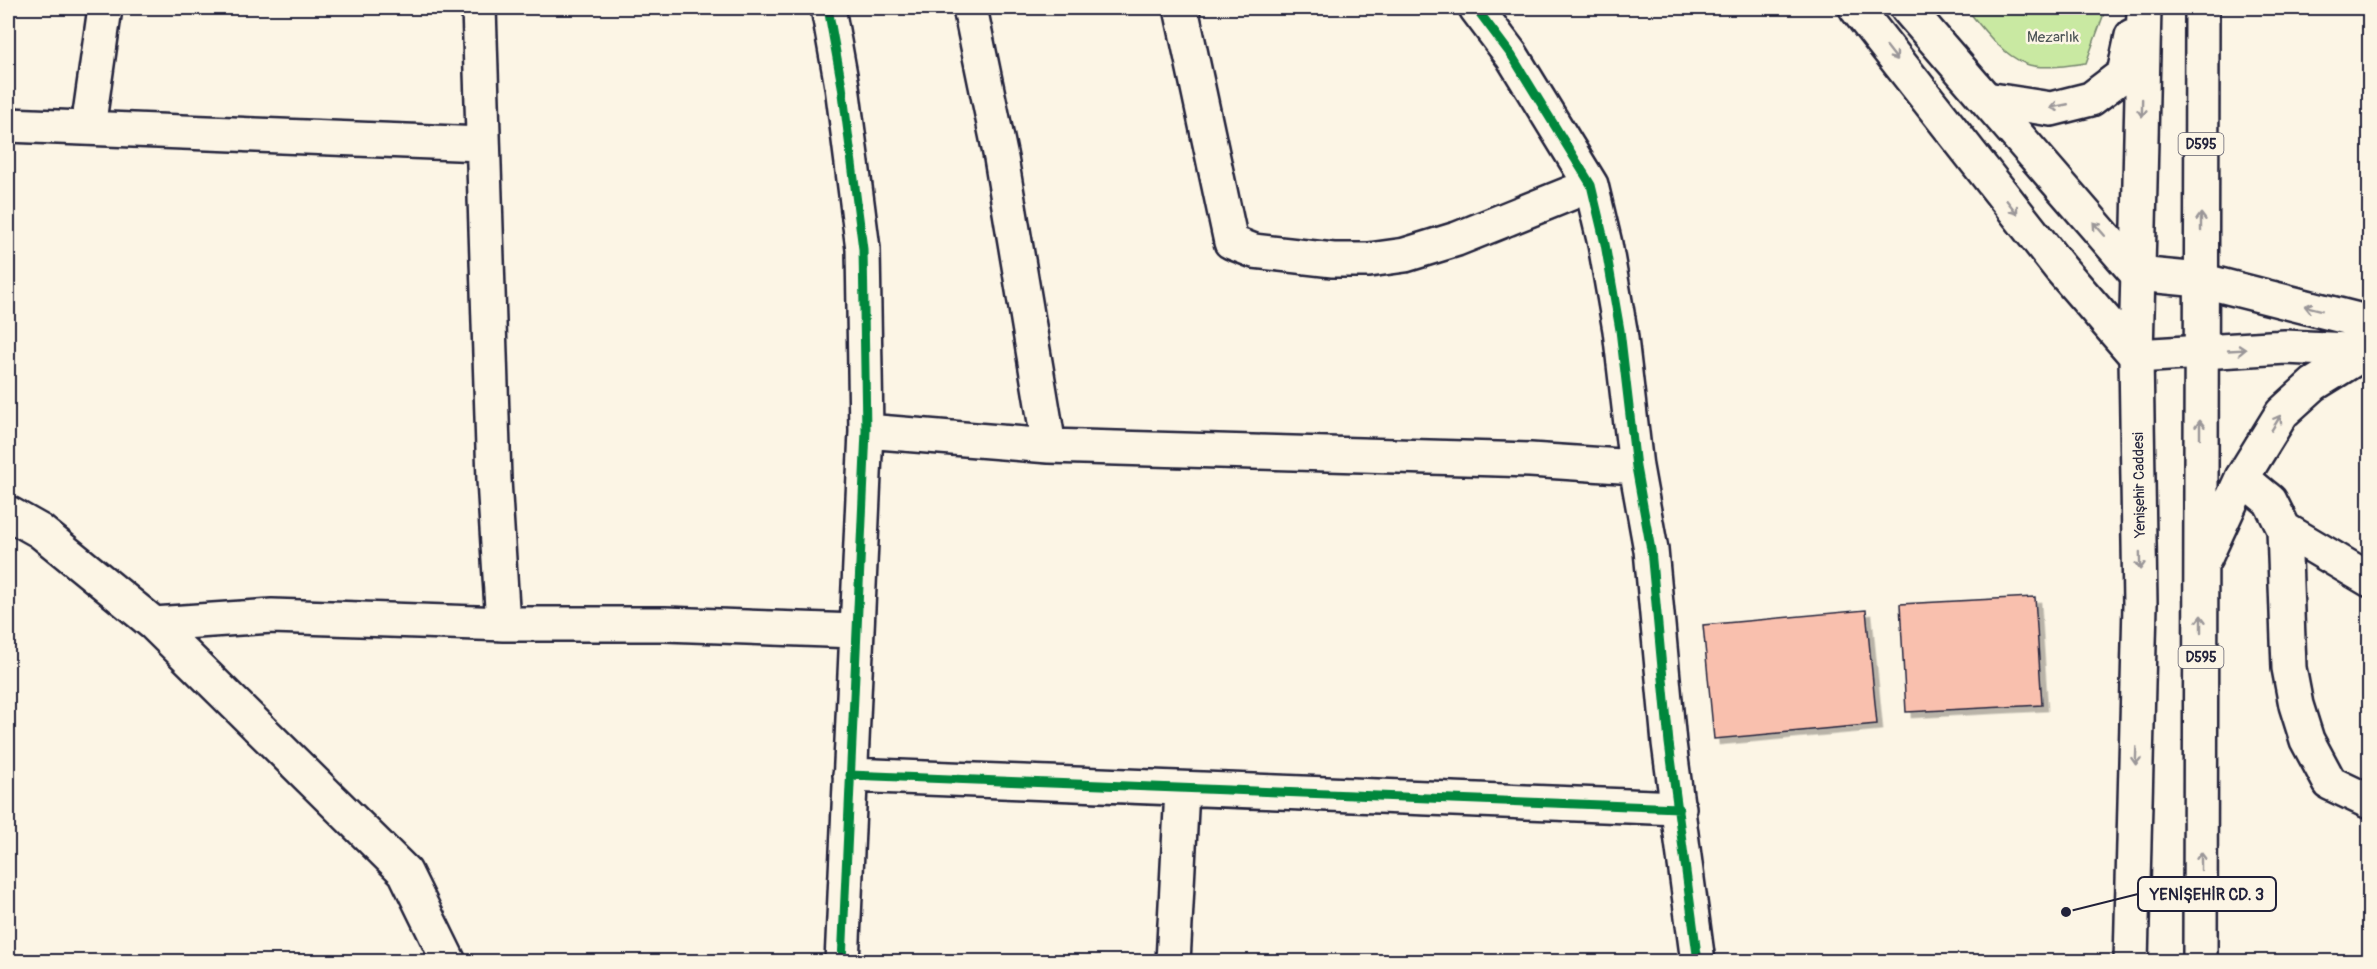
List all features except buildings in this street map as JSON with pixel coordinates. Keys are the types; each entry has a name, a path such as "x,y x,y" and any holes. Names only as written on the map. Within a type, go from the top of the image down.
{"main road":[{"path":"88,128 105,8"},
{"path":"479,8 494,480 503,624"},
{"path":"828,8 842,86 863,249 866,431 842,962"},
{"path":"970,8 1001,158 1049,446"},
{"path":"1181,8 1231,242 1254,251 1333,260 1369,260 1405,255 1457,239 1591,185"},
{"path":"1476,8 1512,56 1591,185 1605,244 1620,330 1636,467 1651,550 1669,743 1698,962"},
{"path":"1856,8 2060,268 2136,356 2369,341"},
{"path":"1907,8 2138,274 2200,280 2369,341"},
{"path":"1986,99 2051,109 2091,99 2124,74 2138,8"},
{"name":"Yenişehir Caddesi","path":"2130,962 2140,604 2136,356 2144,8"},
{"name":"D595","path":"2200,962 2202,8"},
{"path":"8,124 482,144"},
{"path":"2201,568 2242,478 2282,413 2314,384 2369,341"},
{"path":"866,431 1049,446 1530,460 1636,467"},
{"path":"2242,478 2270,501 2284,529 2289,668 2296,705 2307,740 2330,783 2370,802"},
{"path":"8,513 40,531 154,624 405,872 449,962"},
{"path":"2284,529 2370,580"},
{"path":"154,624 272,616 503,624 665,624 856,631"},
{"path":"850,775 1679,808"},
{"path":"1173,962 1182,790"}],"green space":[{"name":"Mezarlık","path":"1966,8 2106,8 2086,63 2048,67 2026,64 2008,54"}],"cycle path":[{"path":"828,8 842,86 863,249 866,431 842,962"},
{"path":"1476,8 1512,56 1591,185 1605,244 1620,330 1636,467 1651,550 1669,743 1698,962"},
{"path":"850,775 1679,808"}],"place":[{"name":"YENİŞEHİR CD. 3","path":"2066,912"}]}
